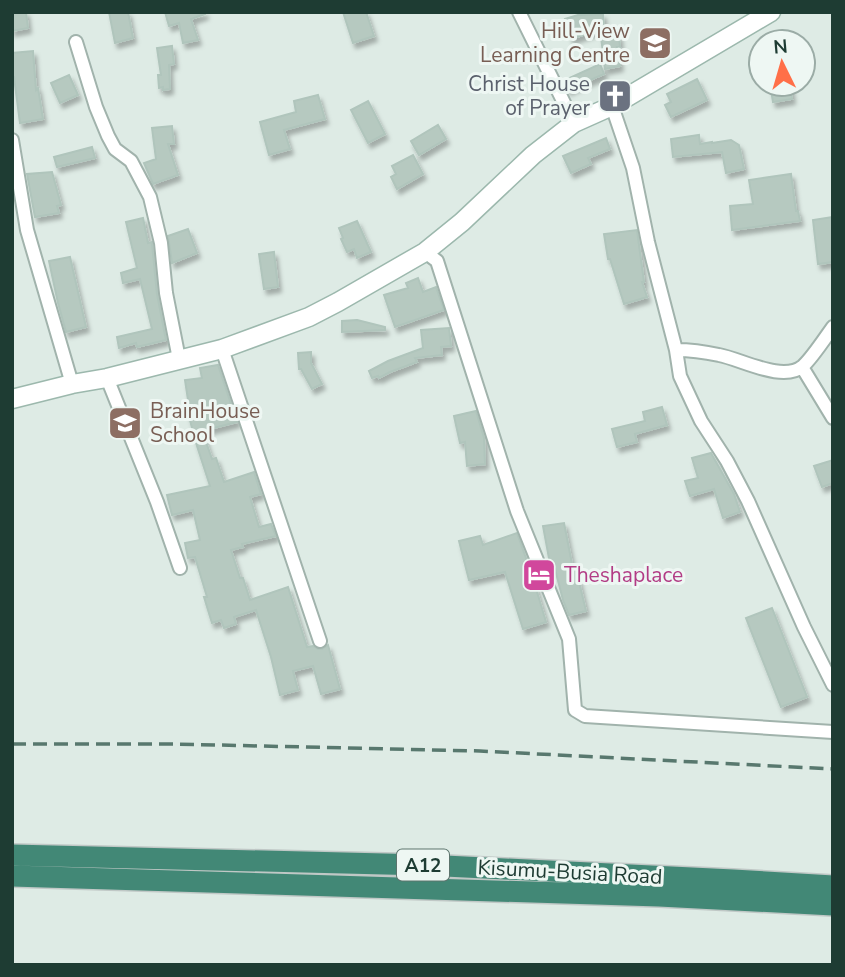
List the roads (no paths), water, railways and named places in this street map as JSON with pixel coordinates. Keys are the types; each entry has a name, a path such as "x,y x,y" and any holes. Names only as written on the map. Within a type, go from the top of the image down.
{"highway":[{"name":"Kisumu-Busia Road","path":"12,855 425,865 833,886"},
{"name":"Kisumu-Busia Road","path":"12,876 645,896 833,905"}],"main road":[{"path":"12,399 222,349 309,317 425,252 462,222 533,155 574,123 612,106 771,12"}],"street":[{"path":"519,12 574,123"},
{"path":"76,42 108,136 115,149 131,161 150,197 178,359"},
{"path":"612,106 632,168 680,376 701,421 727,461 748,501 804,627 831,676"},
{"path":"12,140 27,230 72,384"},
{"path":"425,252 437,261 516,511 569,639 575,710 585,716 833,732"},
{"path":"676,351 695,350 723,355 766,370 792,371 802,367 833,327"},
{"path":"222,349 320,641"},
{"path":"802,367 833,418"},
{"path":"107,378 157,502 180,568"}],"railway":[{"path":"12,744 173,744 480,751 833,769"}],"place":[{"name":"Hill-View Learning Centre","path":"655,43"},
{"name":"Christ House of Prayer","path":"615,96"},
{"name":"BrainHouse School","path":"125,423"},
{"name":"Theshaplace","path":"539,575"}]}
